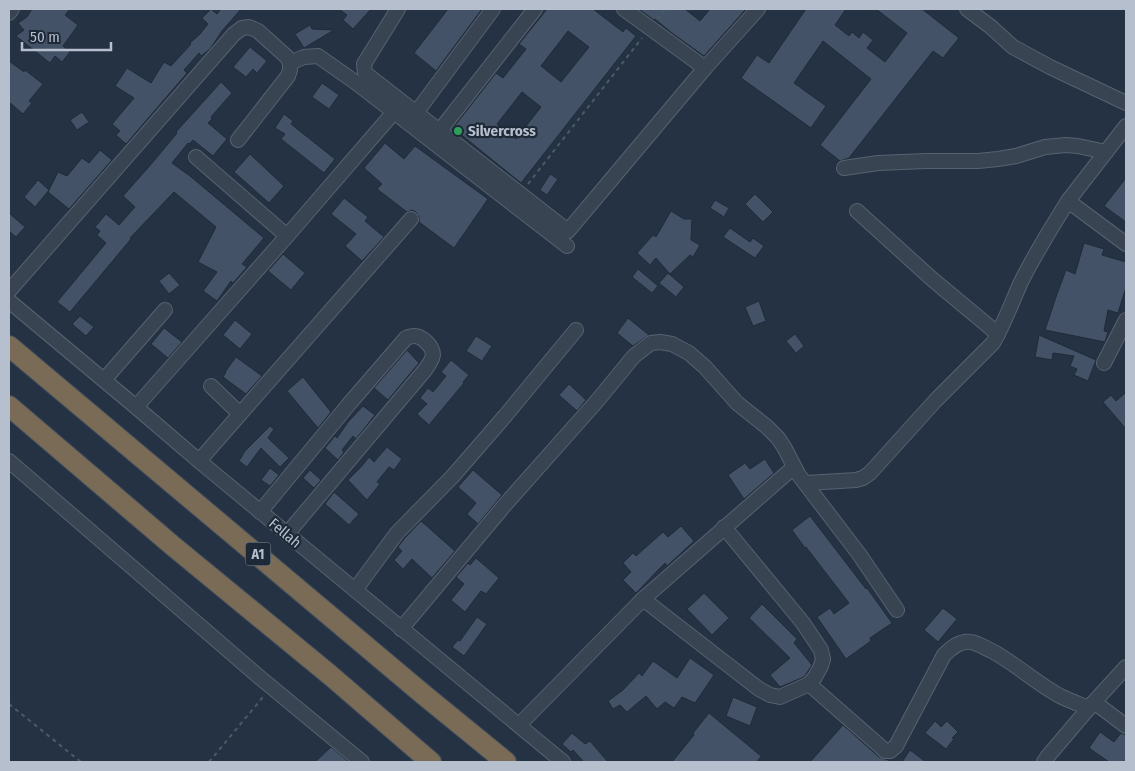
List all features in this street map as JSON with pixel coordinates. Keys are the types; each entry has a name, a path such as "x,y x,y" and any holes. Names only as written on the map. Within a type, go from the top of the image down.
{"highway":[{"name":"A1","path":"9,346 506,762"},
{"path":"9,406 173,546 432,762"}],"street":[{"path":"9,13 12,9"},
{"path":"398,9 364,64 365,72 412,118 520,194 568,231 704,68 758,9"},
{"path":"412,118 493,9"},
{"path":"436,136 535,9"},
{"path":"624,9 704,68"},
{"path":"968,9 1013,47 1126,103"},
{"path":"9,291 234,34 242,28 249,27 258,31 287,57 290,63 290,70 288,76 238,140"},
{"path":"290,63 304,57 318,56 394,112 412,118"},
{"path":"136,406 394,112"},
{"path":"806,483 863,478 870,473 936,400 988,349 998,334 1021,282 1041,244 1068,201 1126,126"},
{"path":"436,136 567,246"},
{"path":"844,168 878,163 998,159 1016,156 1045,147 1066,145 1106,152"},
{"path":"196,157 287,236"},
{"path":"1068,201 1126,244"},
{"path":"857,211 998,334"},
{"path":"199,461 411,220"},
{"name":"Fellah","path":"9,301 260,512 563,762"},
{"path":"104,380 165,310"},
{"path":"1104,363 1126,320"},
{"path":"355,590 397,533 453,476 576,330"},
{"path":"260,512 406,338 412,336 425,341 431,348 433,355 425,370 287,534"},
{"path":"401,629 503,507 597,401 634,356 651,343 660,342 672,344 689,353 737,403 778,438 794,467 859,554 897,610"},
{"path":"210,386 240,414"},
{"path":"9,461 271,687 362,762"},
{"path":"518,725 643,598 794,467"},
{"path":"643,598 759,689 770,695 780,697 809,684 822,666 821,650 803,623 724,527"},
{"path":"809,684 885,751 890,752 896,746 944,655 955,645 970,641 1008,660 1062,697 1075,703 1092,705 1126,726"},
{"path":"1044,762 1126,667"}],"path":[{"path":"520,194 650,28"},
{"path":"209,762 271,687"},
{"path":"9,704 80,762"}],"building":[{"path":"32,9 70,9 65,15 78,25 63,46 70,52 62,62 55,56 50,63 16,36 24,30 18,23 27,17"},
{"path":"211,9 217,14 221,9 241,9 222,31 210,49 201,56 199,53 184,70 187,73 126,144 116,135 120,131 112,124 134,98 115,86 127,68 151,83 164,62 171,66 200,34 208,24 202,18"},
{"path":"339,9 371,9 353,29 343,20 347,15"},
{"path":"448,9 482,9 436,71 414,53"},
{"path":"547,9 593,9 623,32 626,28 636,36 521,183 453,128 496,73 503,78 526,49 519,44","holes":["568,31 589,47 561,82 541,66","522,92 541,107 516,139 497,124"]},
{"path":"639,9 685,9 700,21 710,9 746,9 704,56"},
{"path":"806,9 846,9 835,25 849,36 852,32 859,38 863,32 873,40 867,48 885,62 907,33 876,9 922,9 959,38 943,58 933,51 849,158 840,161 820,145 871,79 823,41 794,83 826,106 811,128 741,78 757,55 769,63"},
{"path":"310,25 312,29 334,30 304,48 295,34"},
{"path":"250,47 267,61 257,73 253,69 246,77 233,67"},
{"path":"9,61 24,72 25,70 43,84 29,101 32,103 23,114 9,102"},
{"path":"221,82 232,93 208,123 227,139 213,156 193,140 188,143 172,163 264,238 242,264 247,267 233,283 231,281 217,301 203,291 217,272 198,262 216,227 174,192 130,238 70,312 57,302 106,243 97,235 100,231 95,227 106,214 119,225 135,207 123,196 176,132"},
{"path":"322,83 339,95 329,109 312,97"},
{"path":"82,112 89,122 77,130 70,120"},
{"path":"284,114 293,121 291,124 335,159 324,173 281,139 285,134 275,128"},
{"path":"385,143 404,159 415,146 488,199 454,248 419,222 416,212 412,210 407,212 377,189 382,184 364,168"},
{"path":"100,150 112,160 69,209 48,192 58,172 67,176 82,158 89,163"},
{"path":"250,154 284,186 269,203 234,172"},
{"path":"550,174 558,179 547,195 540,190"},
{"path":"1126,178 1126,222 1104,206"},
{"path":"38,180 49,190 35,207 24,197"},
{"path":"755,194 773,212 763,222 745,204"},
{"path":"344,198 368,217 365,221 384,237 362,261 345,246 356,234 331,214"},
{"path":"715,200 729,208 724,217 710,208"},
{"path":"671,211 684,219 692,219 691,240 700,245 693,257 690,255 670,274 656,258 650,265 637,253 653,235 656,237"},
{"path":"9,213 25,227 16,237 9,231"},
{"path":"730,228 750,242 753,238 764,246 755,258 723,237"},
{"path":"1084,243 1104,249 1102,255 1126,262 1126,287 1118,313 1108,310 1104,331 1108,332 1105,342 1045,330 1066,270 1075,274"},
{"path":"283,254 305,273 291,290 268,271"},
{"path":"638,269 658,286 652,293 632,277"},
{"path":"169,273 180,285 169,294 159,281"},
{"path":"668,273 684,287 676,297 659,283"},
{"path":"759,301 766,321 753,326 745,307"},
{"path":"80,316 94,327 86,336 72,324"},
{"path":"628,318 649,335 633,346 617,333"},
{"path":"235,320 252,334 240,349 223,335"},
{"path":"164,328 182,342 168,358 151,344"},
{"path":"795,334 804,346 796,353 786,341"},
{"path":"1039,335 1096,360 1088,381 1074,375 1077,369 1070,366 1074,356 1053,353 1052,360 1035,357"},
{"path":"476,336 492,346 482,361 466,351"},
{"path":"407,350 419,363 388,400 374,388"},
{"path":"236,357 262,376 246,394 223,377"},
{"path":"451,360 469,375 429,425 417,414 427,404 420,398 428,388 433,392 446,376 441,372"},
{"path":"303,377 331,412 318,428 287,391"},
{"path":"569,384 586,400 577,411 559,395"},
{"path":"1126,392 1126,429 1103,402 1111,395 1116,401"},
{"path":"363,406 375,415 356,439 353,436 342,450 344,452 338,460 325,448 335,436 337,438 348,422"},
{"path":"270,426 274,429 268,438 289,458 280,467 261,448 247,467 239,461 245,451"},
{"path":"387,447 402,459 394,470 389,467 377,482 380,484 367,500 348,480 369,457 374,462"},
{"path":"765,459 774,473 744,499 728,475 745,463 750,469"},
{"path":"270,468 279,475 270,486 261,480"},
{"path":"310,470 321,480 314,488 303,478"},
{"path":"473,470 502,495 478,524 467,514 476,503 458,487"},
{"path":"334,492 359,514 349,525 325,504"},
{"path":"810,516 892,623 870,638 871,641 846,659 817,617 830,608 834,614 849,603 792,530"},
{"path":"421,521 455,551 432,578 412,559 403,569 394,560 402,551 398,547"},
{"path":"681,526 694,541 667,566 665,563 636,593 623,580 631,572 623,563 633,553 636,556 663,532 668,537"},
{"path":"476,558 499,578 486,594 481,591 465,612 451,600 464,584 456,577 468,563 470,565"},
{"path":"704,593 729,618 712,635 687,609"},
{"path":"762,604 797,639 794,643 812,665 804,677 780,687 770,675 790,658 749,618"},
{"path":"943,608 957,619 938,642 924,630"},
{"path":"477,617 487,624 464,656 452,647 458,640 460,641"},
{"path":"690,658 714,675 695,703 682,697 674,708 665,702 657,709 646,696 627,712 620,705 613,709 608,701 623,690 639,673 642,676 653,661 677,678"},
{"path":"733,697 757,707 750,726 726,716"},
{"path":"709,713 761,756 757,762 672,762"},
{"path":"935,721 941,727 947,721 958,732 946,749 925,733"},
{"path":"843,725 879,757 891,762 810,762"},
{"path":"1100,732 1114,742 1121,733 1126,735 1126,762 1109,762 1089,748"},
{"path":"572,733 585,744 590,741 608,762 584,762 573,750 571,752 562,744"},
{"path":"331,747 349,762 315,762"},
{"path":"910,750 926,762 902,762"}],"place":[{"name":"Silvercross","path":"458,131"}]}
